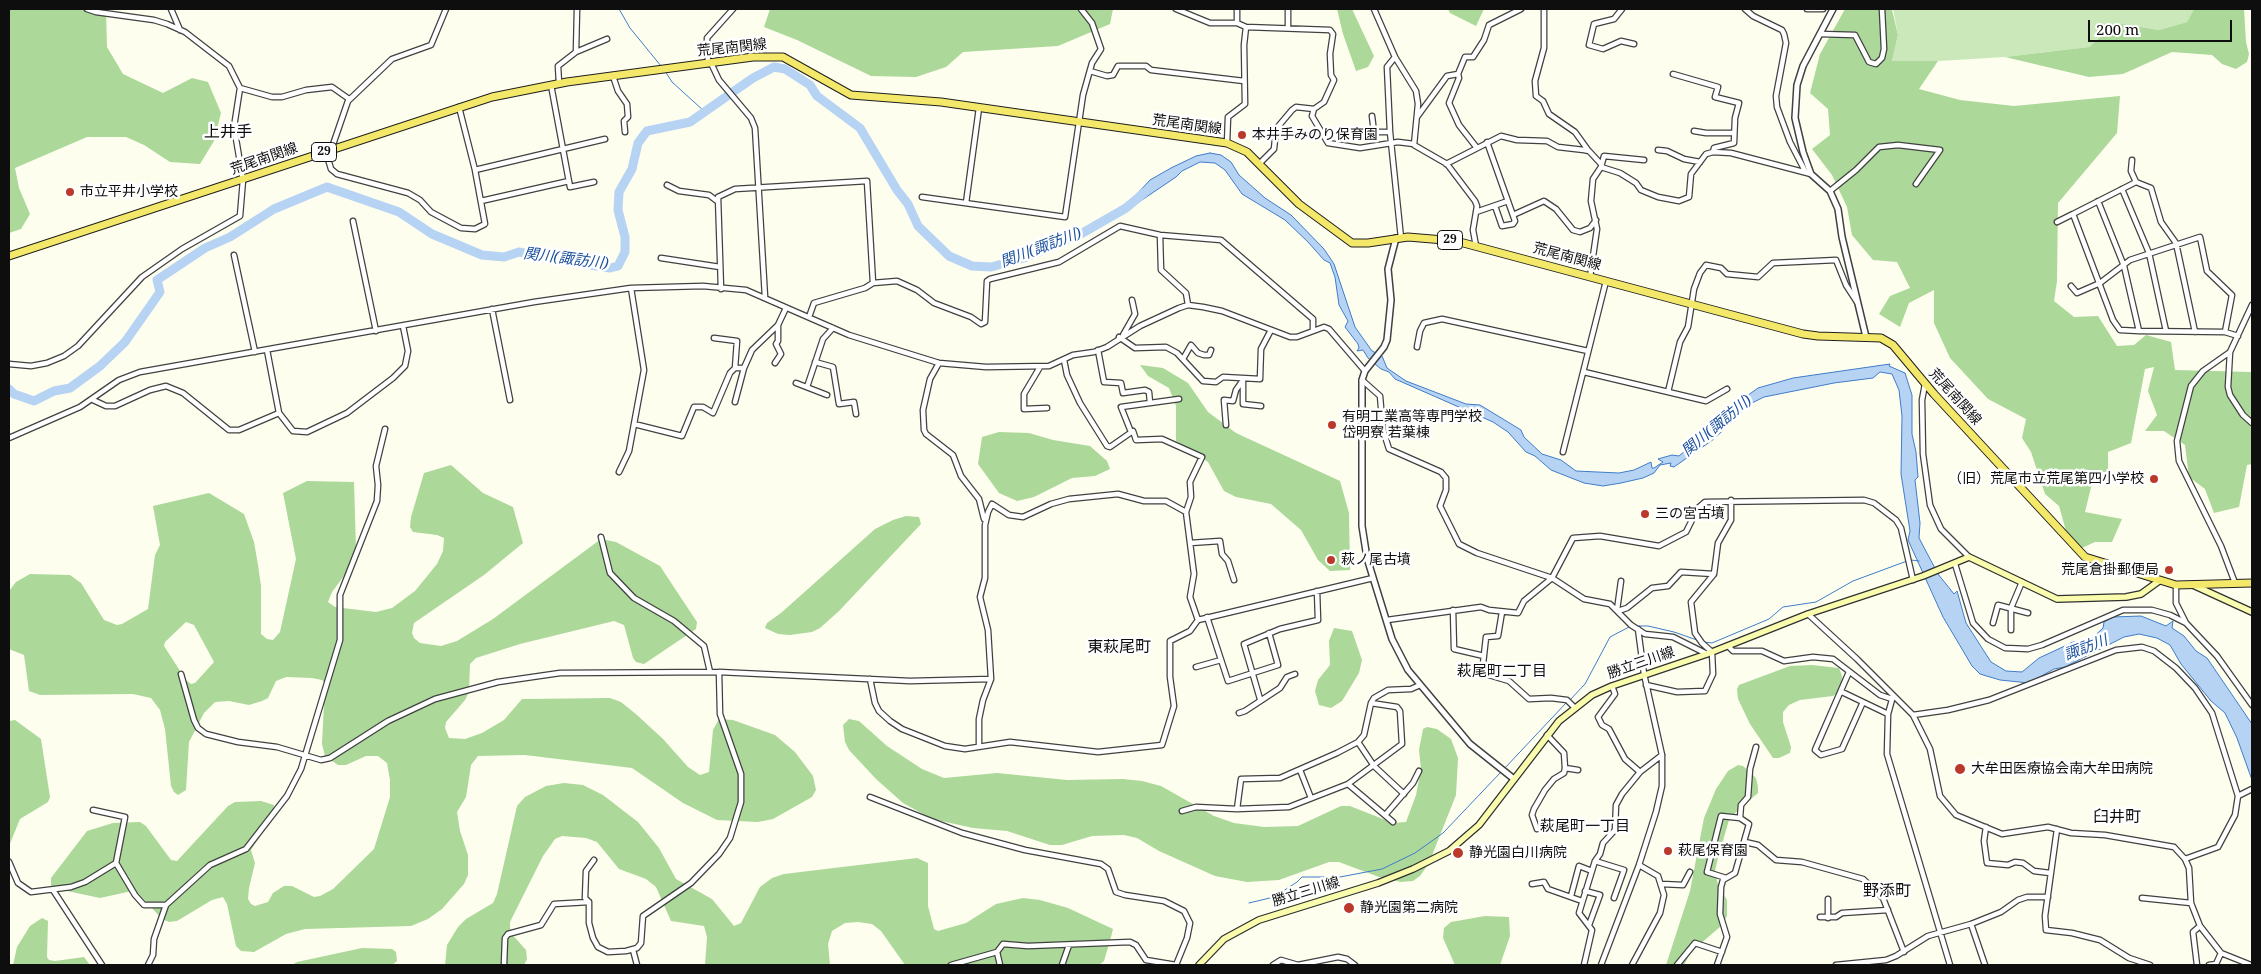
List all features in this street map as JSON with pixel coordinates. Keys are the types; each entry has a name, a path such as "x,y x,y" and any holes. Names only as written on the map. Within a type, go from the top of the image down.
{"main road":[{"name":"荒尾南関線","path":"9,256 492,97 560,83 680,66 770,56 784,57 851,94 979,108 1227,143 1247,152 1299,204 1352,243 1368,243 1398,238 1442,239 1476,246 1803,334 1882,338 1893,345 1925,384 2085,557 2176,585 2252,583"},
{"name":"勝立三川線","path":"1201,965 1224,939 1259,920 1378,883 1413,869 1449,851 1480,825 1547,735 1574,707 1592,695 1644,674 1728,646 1808,614 1913,580 1969,557"},
{"path":"1969,557 2057,599 2126,597 2141,594 2159,580"},
{"path":"2193,585 2252,612"}],"street":[{"path":"9,364 31,366 47,363 78,346 142,277 182,249 240,216 243,180 234,132 240,88 229,66 218,56 180,30 154,20 110,15 86,9"},
{"path":"171,9 180,30"},
{"path":"439,9 445,10 431,45 392,59 349,99 328,158 331,169 337,174 408,193 420,200 431,212 461,228 475,229 485,224 475,170 459,107"},
{"path":"576,52 577,9"},
{"path":"733,9 707,38 709,64 719,80 751,118 755,128 765,297"},
{"path":"922,197 1065,217 1083,95 1090,72 1101,49 1092,23 1081,9"},
{"path":"1176,9 1210,23 1237,23 1246,27 1330,30 1334,34 1330,54 1331,75 1334,80 1324,102 1314,109 1312,116 1324,140 1328,143 1360,148 1398,142 1414,144"},
{"path":"1237,9 1237,23"},
{"path":"1288,9 1288,28"},
{"path":"1374,9 1394,57 1416,91 1414,144 1418,149 1446,164 1475,201 1476,212 1473,230 1476,246"},
{"path":"1477,148 1460,124 1449,103 1459,78 1458,74 1465,58 1473,57 1480,47 1489,25 1521,9"},
{"path":"1544,9 1544,48 1535,80 1536,96 1543,101 1549,114 1575,132 1601,165 1620,173 1636,183 1640,190 1658,197 1679,201 1689,197 1692,174 1706,154 1730,152 1805,171 1830,191 1838,208 1857,302 1866,336"},
{"path":"1622,9 1614,19 1594,24 1589,45 1603,50 1621,41 1634,44"},
{"path":"1745,9 1753,16 1782,30 1786,38 1776,96 1777,106 1790,142 1805,171"},
{"path":"1807,9 1823,9"},
{"path":"1811,174 1798,137 1794,118 1796,85 1802,66 1833,9"},
{"path":"1820,34 1833,36 1855,35 1869,62 1876,64 1880,62 1884,50 1882,9"},
{"path":"1227,143 1228,117 1245,104 1246,27"},
{"path":"560,83 558,66 576,52 607,39"},
{"path":"1394,57 1387,67 1398,238 1388,269 1390,308 1384,347 1366,369 1362,380 1362,526 1367,558 1397,651 1420,686 1470,744 1514,779"},
{"path":"1090,72 1107,76 1113,75 1118,66 1146,66 1151,70 1244,81"},
{"path":"1416,118 1447,76 1458,74"},
{"path":"1673,74 1718,87 1715,97 1739,103 1735,118 1734,142 1714,148 1713,152"},
{"path":"612,76 618,91 627,104 628,117 624,121 625,132"},
{"path":"551,85 569,181 572,188 594,182"},
{"path":"240,88 272,97 282,97 306,90 332,87 349,99"},
{"path":"1259,164 1274,149 1276,129 1292,110 1296,107 1314,109"},
{"path":"966,203 979,108"},
{"path":"1372,116 1374,132 1390,132"},
{"path":"1694,131 1706,134 1734,133"},
{"path":"1446,164 1462,158 1487,142 1501,136 1517,140 1547,141 1558,147 1589,151"},
{"path":"475,170 605,139"},
{"path":"1487,142 1515,221 1513,224 1502,226 1495,206"},
{"path":"1830,191 1856,170 1879,147 1898,146 1940,150 1916,184"},
{"path":"1658,150 1667,151 1684,159 1700,162"},
{"path":"1590,277 1597,219 1591,201 1593,178 1604,156 1644,160"},
{"path":"2132,160 2131,171 2136,182 2151,188 2161,222 2176,243 2195,332"},
{"path":"481,201 569,181"},
{"path":"721,289 718,196 730,190 759,187 867,181 873,283"},
{"path":"2056,222 2136,182"},
{"path":"667,185 679,191 709,195 717,201"},
{"path":"2122,189 2149,253 2166,331"},
{"path":"1476,212 1508,201"},
{"path":"2098,201 2124,266 2139,331"},
{"path":"1513,215 1544,202 1556,209 1573,230 1580,232 1590,228 1597,219"},
{"path":"2073,214 2113,320 2120,330 2225,332 2238,336"},
{"path":"353,221 376,331"},
{"path":"809,318 814,303 865,288 873,283 897,281 906,284 934,303 971,317 982,324 986,322 987,281 1059,262 1120,226 1160,235 1221,240 1313,319 1313,330"},
{"path":"1160,235 1161,270 1186,293 1188,306"},
{"path":"2071,286 2077,293 2100,283 2130,260 2176,243 2200,237 2207,271 2232,295 2225,332"},
{"path":"234,255 255,352"},
{"path":"661,258 720,267"},
{"path":"1668,392 1680,342 1688,327 1691,303 1700,273 1706,266 1721,268 1726,274 1758,277 1773,263 1836,260 1846,285 1857,302"},
{"path":"1563,452 1606,281"},
{"path":"9,438 93,400 118,380 140,372 492,309 631,288 703,286 746,290 832,328 939,363 986,367 1049,366 1073,354 1107,347 1121,336 1140,326 1188,306 1222,311 1271,330 1296,337 1324,327 1329,329 1366,369"},
{"path":"619,472 629,451 644,370 631,288"},
{"path":"1121,336 1135,314 1132,300"},
{"path":"2252,306 2230,352 2228,387 2230,395 2239,410 2252,423"},
{"path":"734,402 744,368 752,350 778,325 786,308"},
{"path":"492,309 510,400"},
{"path":"1417,347 1420,331 1424,323 1442,319 1588,351"},
{"path":"775,363 781,354 776,344 778,341 778,325"},
{"path":"267,350 279,413 293,431 307,432 347,413 393,378 405,366 408,351 403,326"},
{"path":"807,387 823,339 832,328"},
{"path":"1121,336 1135,348 1145,346 1166,347 1183,359 1203,381 1216,382 1223,377 1243,380 1260,379 1261,349 1271,330"},
{"path":"634,424 682,436 694,407 703,407 713,413 730,373 735,368 736,341 714,338"},
{"path":"1183,359 1191,345 1198,353 1204,355 1209,355 1211,350"},
{"path":"1098,350 1104,382 1121,383 1122,393 1145,390 1149,392 1150,403"},
{"path":"2230,352 2203,371 2191,386 2178,432 2177,453 2221,546 2226,566 2235,583"},
{"path":"1064,360 1067,375 1071,379 1080,403 1107,446 1110,447 1131,432"},
{"path":"815,362 833,367 838,404 854,402 856,414"},
{"path":"939,363 930,379 923,410 924,430 926,434 953,455 962,476 980,499 985,525 985,578 980,597 988,630 991,679 983,700 979,719 979,746"},
{"path":"1040,367 1024,394 1024,409 1047,408"},
{"path":"735,368 744,368"},
{"path":"1584,372 1706,402 1727,389"},
{"path":"1243,380 1243,404 1261,406"},
{"path":"1226,425 1224,400 1233,401 1236,390 1243,380"},
{"path":"1362,380 1380,396 1383,430 1389,449 1441,472 1446,478 1446,490 1440,506 1459,544 1477,553 1552,578 1584,599 1610,604 1638,630 1645,634 1674,638 1709,653"},
{"path":"796,383 827,395"},
{"path":"1925,384 1922,400 1923,454 1930,505 1940,529 1969,557"},
{"path":"93,400 106,406 115,406 150,390 166,386 183,394 229,430 239,430 275,412 279,413"},
{"path":"1179,400 1121,407 1136,440 1162,439 1202,456 1190,482 1191,497 1186,512 1194,574 1190,597 1198,620"},
{"path":"148,965 153,955 154,938 166,905 210,865 246,849 287,796 306,754 340,640 340,595 377,501 376,466 385,429"},
{"path":"985,525 992,504 1009,515 1022,517 1052,504 1118,494 1144,501 1166,502 1186,512"},
{"path":"1646,685 1677,692 1702,692 1713,674 1709,653 1695,632 1691,602 1714,574 1718,543 1731,520 1731,500"},
{"path":"1387,620 1481,607 1502,612 1518,613 1524,601 1552,578 1573,538 1600,536 1659,546 1686,532 1702,504 1731,500 1864,500 1874,503 1896,520 1901,528 1913,580"},
{"path":"601,537 610,573 634,598 674,621 704,646 710,672"},
{"path":"1190,543 1220,541 1222,554 1228,561 1234,580"},
{"path":"1955,564 1973,624 1988,639 2005,648 2028,649 2123,610 2152,610 2170,615 2186,623"},
{"path":"1618,610 1627,608 1652,588 1668,586 1682,572 1714,574"},
{"path":"870,679 879,711 894,725 945,746 965,749 1010,742 1098,752 1162,745 1174,706 1170,677 1170,641 1190,631 1198,620 1207,617 1373,578"},
{"path":"1618,610 1621,581"},
{"path":"2011,630 2011,608 2022,582"},
{"path":"2176,585 2176,602 2186,623 2217,656 2252,705"},
{"path":"1260,700 1244,644 1269,634 1318,620 1317,591"},
{"path":"1993,623 1998,606 2028,613"},
{"path":"1453,610 1454,649 1484,656"},
{"path":"1502,612 1498,636 1486,637 1482,673 1509,681 1529,699 1551,698 1567,700 1574,707"},
{"path":"1808,614 1857,659 1893,698 1913,714 1930,749 1940,796 1956,815 2002,834 2048,826 2057,830 2165,844 2174,847 2186,859 2191,875 2190,903 2200,926 2221,953 2251,965"},
{"path":"1207,617 1228,681 1278,665 1269,634"},
{"path":"1601,965 1639,865 1660,799 1663,774 1662,755 1646,685 1638,630"},
{"path":"1728,646 1733,651 1762,650 1784,661 1814,657 1833,659 1880,695 1893,698"},
{"path":"1913,714 1948,710 1989,700 2116,650 2142,647 2168,661 2201,695 2219,729 2240,795 2235,815 2218,847 2186,859"},
{"path":"1196,667 1221,660"},
{"path":"181,674 194,720 198,728 206,734 306,754 321,760 330,758 388,721 435,699 498,682 560,673 719,672 870,679 991,679"},
{"path":"594,860 586,871 585,898 589,902 589,923 598,947 608,952 633,950 641,943 643,916 691,883 719,854 735,827 741,802 741,774 720,714 719,672"},
{"path":"1850,672 1815,750 1821,756 1842,749 1863,702"},
{"path":"1239,712 1245,711 1280,688 1287,677 1295,674"},
{"path":"1237,809 1241,779 1280,778 1358,742 1364,735 1371,703 1374,698 1388,690 1411,689 1420,686"},
{"path":"1612,686 1615,694 1598,717 1602,725 1609,729 1625,759 1640,772"},
{"path":"1842,692 1888,714"},
{"path":"1893,698 1888,714 1886,754 1950,965"},
{"path":"1182,811 1196,807 1237,809 1289,807 1348,784 1402,744 1400,711 1397,707 1371,703"},
{"path":"1537,829 1532,815 1534,809 1545,790 1554,779 1564,773 1566,768 1564,753 1547,735"},
{"path":"1358,742 1374,766 1404,794"},
{"path":"1740,818 1742,805 1748,796 1750,769 1756,747"},
{"path":"1584,965 1592,930 1579,913 1594,861 1600,854 1603,843 1615,830 1616,806 1619,799 1640,772 1662,755"},
{"path":"1566,768 1578,770"},
{"path":"1300,770 1311,798"},
{"path":"1386,814 1404,794 1419,772"},
{"path":"1348,784 1386,814 1392,822"},
{"path":"2240,795 2252,788"},
{"path":"870,797 962,833 1025,850 1101,864 1108,869 1116,892 1125,896 1164,901 1184,911 1190,923 1187,938 1176,965 1146,960 1136,946 1130,942 1069,945 1003,944 997,952 951,965"},
{"path":"93,810 125,817 116,863 135,896 144,905 166,905"},
{"path":"1717,965 1727,937 1720,914 1721,886 1726,878 1735,873 1749,824 1740,818 1722,816 1707,872 1726,878"},
{"path":"1986,827 1984,841 1987,863 2008,865 2015,862 2024,864 2034,871 2050,873"},
{"path":"2057,830 2044,925 2046,930 2072,933 2100,940 2129,958 2150,965"},
{"path":"1744,842 1758,845 1776,860 1802,862 1863,879 1883,898 1904,952"},
{"path":"1594,861 1624,870 1614,898"},
{"path":"9,862 18,883 28,892 54,890 84,882 116,863"},
{"path":"1632,965 1660,914 1664,895 1662,884 1653,871 1639,865"},
{"path":"1571,896 1578,866 1592,871"},
{"path":"1662,884 1683,885 1690,872"},
{"path":"1532,884 1544,882 1548,889 1582,901"},
{"path":"54,890 102,965"},
{"path":"1585,891 1600,895 1589,925"},
{"path":"1836,965 1886,960 1904,952 1928,936 1971,924 2001,912 2018,900 2027,897 2048,897"},
{"path":"2142,898 2190,903"},
{"path":"1828,899 1828,918"},
{"path":"504,965 505,938 508,934 541,926 554,904 589,902"},
{"path":"1820,917 1828,918 1836,917 1842,913 1888,910"},
{"path":"1971,924 1985,965"},
{"path":"2197,965 2193,932 2200,926"},
{"path":"1677,965 1696,944 1722,952"},
{"path":"1062,965 1069,945"},
{"path":"633,950 637,965"},
{"path":"997,952 1000,965"},
{"path":"2209,965 2216,964 2221,953"},
{"path":"1273,965 1281,960 1298,965 1338,957 1347,959 1355,965"}],"green space":[{"path":"9,9 106,9 107,47 123,74 163,93 192,78 208,82 221,113 214,141 200,164 170,162 144,145 126,137 87,137 15,168 19,188 30,214 21,229 9,233"},
{"path":"770,9 1113,9 1110,24 1058,46 963,52 946,67 916,77 871,76 797,40 764,27"},
{"path":"1337,9 1352,9 1374,56 1368,67 1356,71 1343,34"},
{"path":"1448,9 1484,9 1476,26 1450,13"},
{"path":"1845,9 1892,10 1898,35 1892,61 1938,61 1919,89 1960,100 2014,106 2120,96 2117,133 2058,203 2057,281 2054,301 2074,317 2098,316 2117,346 2134,345 2146,335 2171,342 2175,370 2252,372 2252,464 2247,465 2239,507 2214,513 2205,489 2189,477 2185,445 2164,431 2145,431 2157,415 2148,391 2154,367 2145,369 2131,443 2108,452 2108,479 2093,479 2085,512 2122,519 2112,542 2095,542 2082,548 2068,538 2059,506 2045,494 2031,452 2022,438 2026,419 1988,399 1950,358 1934,323 1934,290 1909,303 1900,327 1879,314 1890,296 1910,288 1897,262 1873,260 1852,235 1847,207 1832,175 1812,149 1830,135 1828,109 1810,93 1820,54"},
{"path":"1893,9 2194,9 2187,22 2159,30 2116,23 2089,47 2005,57 1938,61 1892,61 1898,35"},
{"path":"2194,9 2244,9 2246,42 2249,54 2247,62 2236,69 2222,64 2212,55 2172,52 2123,74 2089,77 2005,57 2089,47 2116,23 2159,30 2187,22"},
{"path":"1140,365 1163,368 1188,383 1208,412 1236,433 1340,481 1349,513 1350,570 1330,571 1318,560 1301,530 1271,504 1236,497 1224,491 1208,462 1176,441 1176,406 1169,388 1148,376"},
{"path":"999,432 1029,433 1053,440 1090,446 1107,461 1110,469 1095,476 1072,478 1034,497 1017,501 999,493 978,464 982,437"},
{"path":"451,465 483,493 513,507 523,543 484,575 414,623 412,633 414,638 420,643 441,646 457,641 493,619 601,539 616,542 660,566 697,622 696,629 644,664 636,662 633,658 624,625 614,621 520,644 476,658 470,664 469,692 465,700 446,722 445,728 449,738 465,739 482,733 504,720 522,699 610,698 621,702 637,715 663,739 688,767 700,775 709,772 713,730 719,719 733,720 775,735 795,752 813,776 816,790 812,797 773,819 758,822 717,820 683,803 632,768 525,755 478,756 471,765 466,797 457,812 460,831 468,855 468,875 464,884 442,909 428,919 411,926 305,929 286,934 254,952 241,951 236,946 227,904 223,897 212,900 177,921 169,922 162,919 138,893 132,891 100,898 53,888 51,878 87,831 113,823 140,822 146,826 171,860 177,861 228,806 235,802 261,801 274,805 271,820 251,850 255,863 249,888 248,899 251,904 255,906 268,902 273,893 284,886 292,886 314,897 320,896 333,889 374,849 390,797 390,780 387,763 378,756 366,756 346,765 338,765 325,756 322,744 325,683 322,680 312,678 286,677 276,681 268,698 262,701 249,705 229,701 215,702 204,713 189,742 186,790 178,795 171,786 165,729 160,710 151,698 133,694 40,695 29,691 24,655 9,649 9,591 16,582 30,574 70,575 81,583 104,620 117,625 122,624 148,609 155,555 160,545 153,506 209,493 244,514 254,542 261,586 261,634 267,639 273,640 280,632 296,559 283,493 307,481 354,482 356,549 347,572 332,592 328,602 335,607 376,612 392,608 415,591 437,564 443,551 444,538 437,535 413,532 410,527 411,517 424,473","holes":["186,622 194,625 214,662 195,683 191,684 186,680 164,646 165,642"]},
{"path":"906,516 919,517 921,524 839,611 820,628 812,632 790,635 778,634 765,628 767,623 781,613 875,529"},
{"path":"1334,628 1352,631 1362,660 1359,673 1342,701 1331,708 1319,705 1315,691 1318,680 1330,665 1329,641"},
{"path":"1812,665 1839,668 1842,676 1841,690 1833,696 1800,700 1789,705 1783,712 1783,722 1791,747 1790,753 1779,758 1773,758 1750,724 1738,699 1737,689 1739,685 1790,666"},
{"path":"849,719 859,721 887,746 922,769 944,778 997,773 1067,780 1123,779 1142,781 1161,786 1214,816 1234,823 1264,827 1298,826 1341,806 1350,806 1393,823 1406,822 1416,795 1421,769 1419,750 1423,729 1427,727 1437,729 1451,739 1458,758 1456,795 1429,863 1420,876 1413,881 1401,882 1379,877 1339,862 1329,862 1279,880 1247,882 1215,876 1159,851 1137,838 1124,835 1092,836 1062,845 1050,845 1007,831 973,828 932,819 903,803 876,779 849,750 845,742 843,725"},
{"path":"15,720 41,739 50,797 48,802 20,819 9,846 9,721"},
{"path":"1738,765 1743,766 1756,778 1758,793 1729,820 1718,858 1715,871 1718,885 1727,900 1727,916 1721,926 1691,952 1684,965 1666,965 1690,891 1704,818 1716,789 1728,771"},
{"path":"564,783 583,785 603,795 638,822 659,848 676,879 712,899 734,926 741,923 760,887 772,878 784,874 917,858 928,863 928,906 934,929 938,931 966,923 996,904 1023,898 1040,900 1068,908 1113,929 1104,961 1099,965 905,965 881,931 872,924 858,922 845,923 832,931 828,944 830,965 705,965 707,937 704,926 671,921 656,887 646,879 619,869 597,842 586,838 562,836 555,839 543,856 510,922 510,932 526,950 527,959 524,965 445,965 447,945 458,927 466,919 493,903 497,894 517,806 525,797 546,786"},
{"path":"1485,916 1509,917 1510,936 1500,965 1455,965 1443,938 1444,928 1451,922"},
{"path":"42,918 48,921 47,957 49,960 55,961 84,957 90,965 13,965 17,947 30,926"},
{"path":"362,948 392,949 396,952 397,961 392,965 292,965 297,962"}],"water":[{"name":"諏訪川","path":"1210,153 1221,155 1231,162 1239,175 1265,198 1291,215 1324,249 1334,264 1355,327 1372,351 1382,356 1387,368 1406,381 1466,404 1480,405 1521,430 1524,437 1542,454 1561,460 1576,471 1619,473 1634,470 1651,462 1652,468 1654,468 1663,462 1658,459 1672,455 1679,456 1717,424 1740,401 1758,388 1793,378 1890,364 1889,366 1905,373 1912,395 1912,434 1918,477 1915,480 1920,523 1919,538 1938,574 1954,594 1957,591 1966,623 1991,662 2006,671 2022,672 2039,658 2073,642 2088,642 2103,628 2104,622 2113,617 2141,616 2166,626 2173,621 2172,628 2184,636 2196,651 2207,658 2252,724 2252,780 2237,738 2225,713 2211,701 2181,664 2170,645 2157,638 2139,634 2124,637 2065,667 2054,669 2029,683 2000,680 1980,674 1972,666 1943,617 1908,540 1910,531 1901,474 1902,416 1899,390 1892,374 1880,372 1873,378 1834,383 1764,397 1750,404 1714,439 1674,467 1670,466 1671,463 1660,465 1654,473 1643,478 1621,483 1603,486 1584,483 1551,470 1535,456 1526,452 1508,432 1493,422 1395,379 1389,372 1381,369 1368,358 1363,350 1357,351 1359,348 1358,344 1345,327 1348,321 1339,305 1335,277 1330,263 1324,260 1285,220 1242,194 1225,170 1215,163 1200,162 1182,171 1139,202 1135,196 1150,180 1196,156"}],"waterway":[{"path":"619,9 630,28 661,66"},
{"name":"関川(諏訪川)","path":"9,389 14,394 34,401 54,391 70,388 100,366 125,342 160,292 157,280 205,248 230,237 274,209 327,187 399,212 432,234 482,255 504,257 519,252 610,268 618,266 625,252 625,237 618,210 619,192 632,169 638,143 647,131 690,122 753,78 774,67 785,69 810,85 817,96 860,128 897,190 908,204 918,226 949,256 972,266 991,267 1024,258 1079,235 1126,208 1145,192"},
{"path":"665,71 672,82 704,111"},
{"path":"1911,560 1919,561"},
{"path":"1704,642 1712,643 1769,619 1783,607 1816,602 1853,581 1907,561"},
{"path":"1636,626 1648,626 1697,640"},
{"path":"1569,701 1585,684 1610,637 1629,627"},
{"path":"1504,769 1566,703"},
{"path":"1249,903 1274,897 1302,877 1340,877 1382,869 1415,853 1443,833 1501,772"}],"place":[{"name":"本井手みのり保育園","path":"1242,135"},
{"name":"市立平井小学校","path":"70,192"},
{"name":"有明工業高等専門学校 岱明寮 若葉棟","path":"1332,425"},
{"name":"（旧）荒尾市立荒尾第四小学校","path":"2154,479"},
{"name":"三の宮古墳","path":"1645,514"},
{"name":"萩ノ尾古墳","path":"1331,560"},
{"name":"荒尾倉掛郵便局","path":"2169,570"},
{"name":"大牟田医療協会南大牟田病院","path":"1960,769"},
{"name":"萩尾保育園","path":"1668,851"},
{"name":"静光園白川病院","path":"1458,853"},
{"name":"静光園第二病院","path":"1349,908"}],"district":[{"name":"上井手","path":"228,132"},
{"name":"東萩尾町","path":"1119,647"},
{"name":"萩尾町二丁目","path":"1502,672"},
{"name":"臼井町","path":"2117,817"},
{"name":"萩尾町一丁目","path":"1585,827"},
{"name":"野添町","path":"1887,891"}]}
